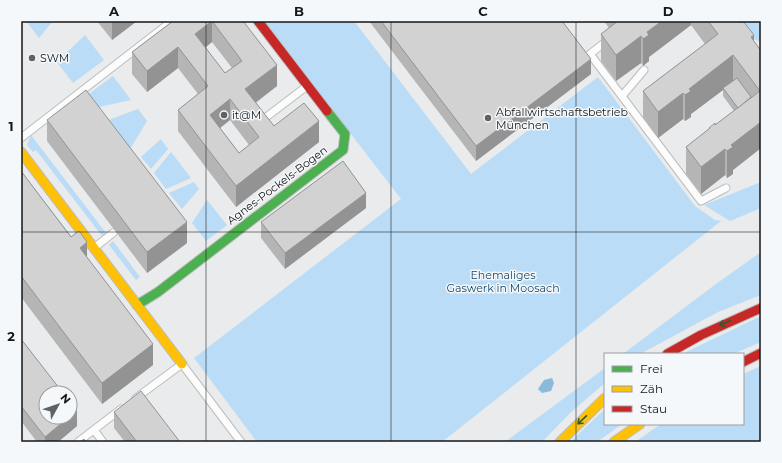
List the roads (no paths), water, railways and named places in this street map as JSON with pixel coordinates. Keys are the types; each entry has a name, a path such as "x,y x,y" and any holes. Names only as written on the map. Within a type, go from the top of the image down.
{"main road":[{"name":"Agnes-Pockels-Bogen","path":"137,305 158,292 343,150 345,134 258,21"},
{"path":"21,152 182,364"},
{"path":"669,353 684,343 761,308"},
{"path":"744,362 761,353"},
{"path":"560,442 604,399"},
{"path":"614,442 639,425"}],"lane":[{"path":"21,138 172,21"},
{"path":"615,35 590,54 701,200 726,188"},
{"path":"622,96 644,70"},
{"path":"265,118 307,86"},
{"path":"94,249 113,234"},
{"path":"78,442 144,397 182,364 241,442"},
{"path":"94,430 103,442"}],"place":[{"name":"SWM","path":"32,58"},
{"name":"it@M","path":"224,115"},
{"name":"Abfallwirtschaftsbetrieb München","path":"488,118"}],"park label":[{"name":"Ehemaliges Gaswerk in Moosach","path":"503,281"}]}
